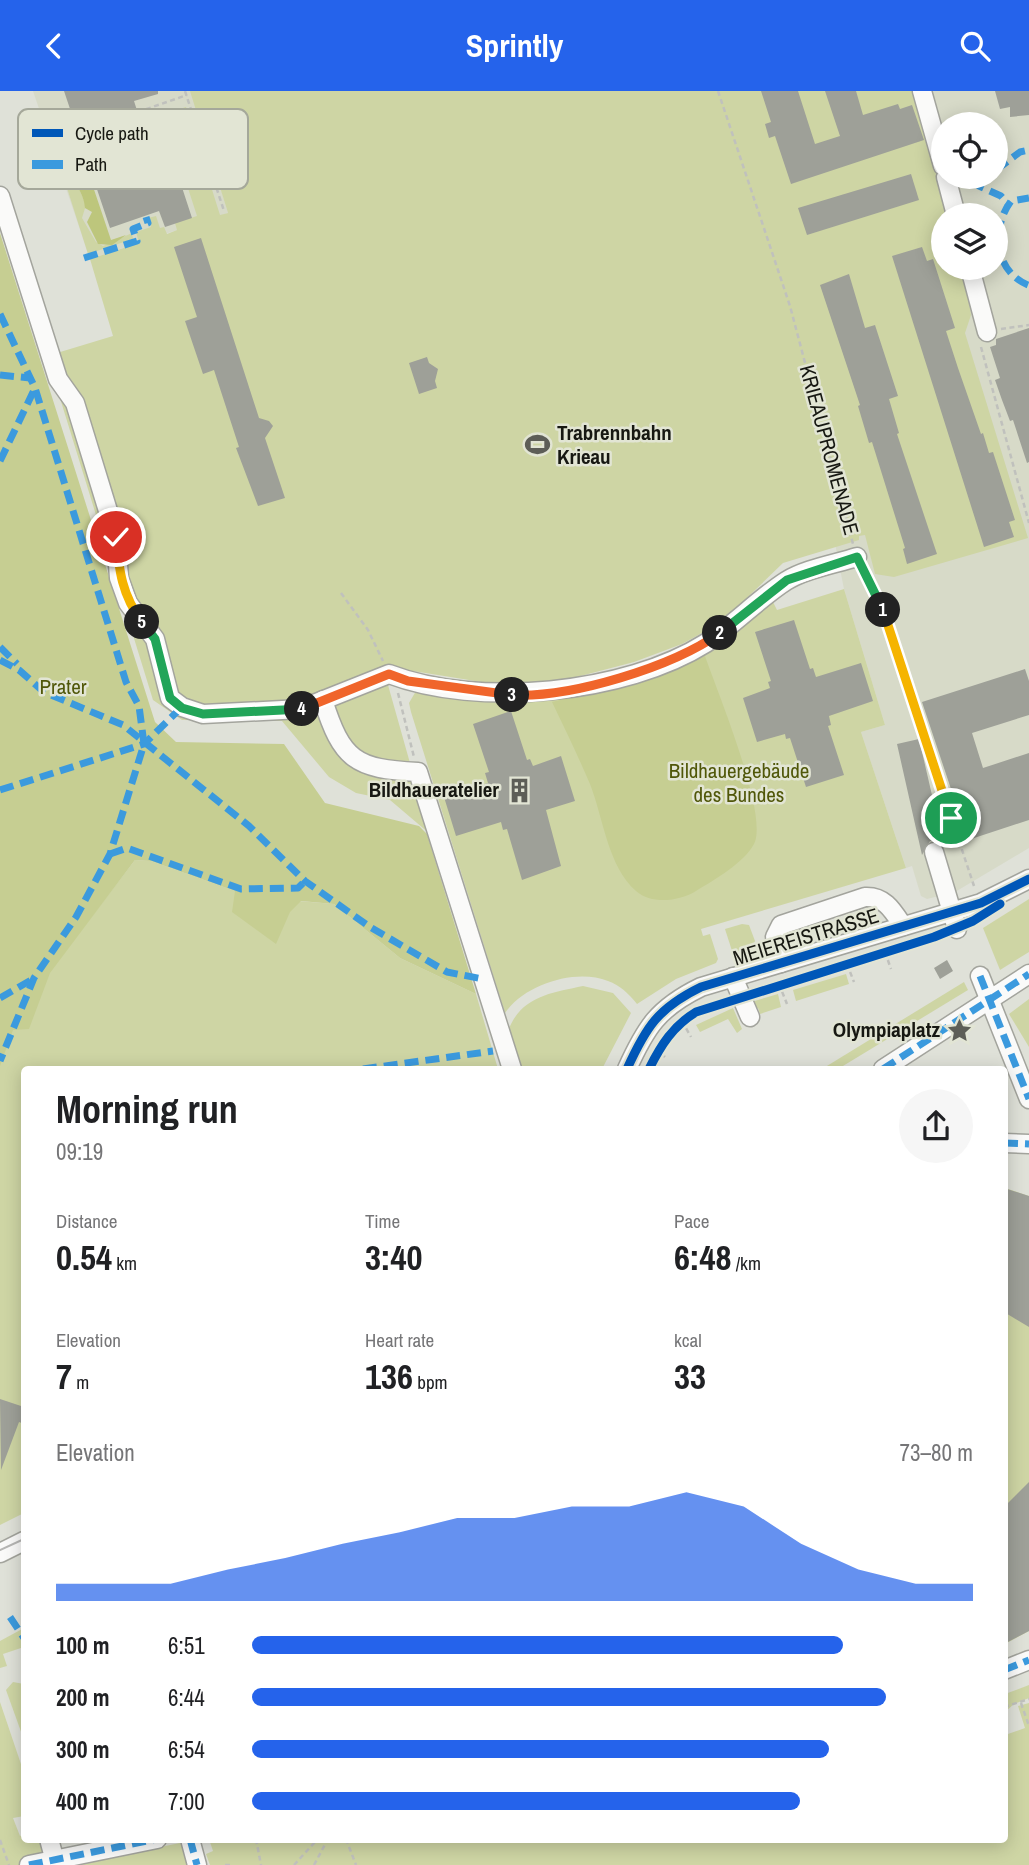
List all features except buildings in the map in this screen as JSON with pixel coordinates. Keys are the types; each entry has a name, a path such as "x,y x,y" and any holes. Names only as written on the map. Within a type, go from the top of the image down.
{"street":[{"path":"922,91 931,123"},
{"path":"0,196 58,379 75,403 116,537 119,578 128,603 155,639 170,698 182,708 203,714 300,709 389,674 408,681 495,694 517,695 573,689 661,664 704,645 787,580 857,557"},
{"path":"973,280 987,332"},
{"path":"323,700 339,746 363,764 386,771 418,772 499,1050 510,1066"},
{"path":"934,852 954,920"},
{"name":"MEIEREISTRASSE","path":"628,1066 640,1040 661,1011 701,987 903,926 954,920 1029,880"},
{"path":"781,963 775,937 781,925 865,897 880,899 892,908 903,926"},
{"path":"888,1066 1029,974"},
{"path":"980,976 1029,1099"},
{"path":"733,977 750,1017"},
{"path":"1008,1143 1029,1144"},
{"path":"0,1553 21,1542"},
{"path":"1008,1668 1029,1660"},
{"path":"51,1843 59,1863"},
{"path":"29,1865 59,1863 141,1843"},
{"path":"191,1843 197,1865"}],"path":[{"path":"146,109 186,93"},
{"path":"217,189 224,211"},
{"path":"1029,325 987,332 981,350 1029,523"},
{"path":"341,593 368,630 400,696 418,772"},
{"path":"872,956 897,949"},
{"path":"885,952 891,969"},
{"path":"836,967 860,960"},
{"path":"847,964 854,982"},
{"path":"767,989 791,981"},
{"path":"779,984 787,1005"},
{"path":"682,1022 691,1037"},
{"path":"654,1060 662,1050"},
{"path":"1008,1706 1029,1699"},
{"path":"1021,1702 1029,1726"},
{"path":"0,1840 9,1865"},
{"path":"257,1843 261,1865"},
{"path":"294,1865 314,1843"},
{"path":"314,1865 324,1843"},
{"path":"348,1843 356,1865"},
{"path":"225,1865 230,1865"}],"shaded area":[{"path":"33,91 192,91 197,109 39,109"},
{"path":"710,91 1029,91 1029,848 955,892 927,899 921,896 912,866 906,868 861,732 885,725 844,589 801,371"},
{"path":"66,189 221,189 228,213 90,259"},
{"path":"79,189 94,189 111,240 126,235 112,245 98,244 87,222 92,212 85,208"}],"green space":[{"name":"Trabrennbahn Krieau","path":"190,91 914,91 931,140 931,189 943,189 946,203 931,203 931,280 966,280 971,315 965,333 1028,538 894,577 875,574 865,535 859,536 859,540 783,563 722,622 682,644 634,662 569,679 494,684 413,671 388,685 430,834 390,800 356,793 329,777 282,721 182,720 153,700 47,356 113,336 90,259 139,243 136,232 151,227 148,218 156,216 160,228 164,227 167,234 177,230 175,223 197,216 188,189 212,189 220,215 228,213 221,189 248,189 248,109 196,109"},
{"path":"67,189 79,189 86,205 82,218 96,242 103,246 132,233 133,239 88,254"},
{"name":"Prater","path":"0,233 155,722 176,742 284,744 325,803 419,826 427,834 476,994 400,958 334,904 301,901 290,912 276,944 232,912 235,891 151,861 135,860 50,973 29,1029 13,1030 0,1066"},
{"path":"0,240 51,970 135,860 151,861 252,897 334,904 400,958 476,994 497,1066 21,1066 21,1514 0,1525"},
{"name":"Bildhauergebäude des Bundes","path":"844,589 885,725 861,732 906,868 701,929 703,936 710,934 718,959 716,963 676,979 637,1004 624,990 612,983 595,977 566,978 524,994 505,1013 411,712 409,703 416,691 630,679 773,602 777,610"},
{"path":"705,656 740,752 757,829 754,844 749,851 720,876 689,894 658,900 636,891 619,869 607,841 590,784 552,702 663,674"},
{"path":"1029,899 1029,952 1000,970 983,928"},
{"path":"742,924 749,925 755,941 751,950 738,957 733,954 725,929"},
{"path":"846,974 849,984 796,1001 793,990"},
{"path":"964,982 968,990 843,1066 827,1066"},
{"path":"583,986 613,993 631,1013 604,1066 520,1066 508,1031 514,1019 529,1003 560,991"},
{"path":"778,994 781,1007 760,1014 758,1008 753,1009 751,1002"},
{"path":"1029,999 1029,1047 1009,1014"},
{"path":"733,1008 742,1029 737,1033 728,1019 700,1032 696,1025"},
{"path":"1008,1189 1029,1196 1029,1631 1008,1642"},
{"path":"21,1630 21,1648 3,1654 7,1666 0,1668 0,1641"},
{"path":"13,1682 21,1683 21,1732 6,1690"},
{"path":"1029,1685 1029,1698 1008,1709 1008,1693"},
{"path":"0,1702 21,1764 21,1817 13,1818 21,1836 21,1843 46,1843 47,1852 30,1865 0,1865"},
{"path":"1029,1703 1029,1865 210,1865 206,1854 213,1851 210,1843 1008,1843 1008,1734 1025,1728 1018,1706"},
{"path":"180,1843 191,1865 81,1865 81,1863"}],"tram line":[{"path":"623,1066 641,1032 657,1012 691,988 975,901 1029,876"},
{"path":"0,1550 21,1540"}],"marked path":[{"path":"1008,161 1020,152 1029,150"},
{"path":"986,189 1001,196 1007,203"},
{"path":"1028,285 1008,270 999,248 999,236 1000,224 1011,201 1029,198"},
{"path":"84,258 137,241 133,229 148,223 146,217"},
{"path":"0,314 35,388 126,682 139,706 144,744 110,854 76,917 34,978 0,1061"},
{"path":"0,375 30,378"},
{"path":"0,461 35,388"},
{"path":"0,647 17,664"},
{"path":"0,660 19,670 44,692 123,725 249,826 305,881 370,927 447,972 483,979"},
{"path":"0,790 144,744 182,707"},
{"path":"110,854 127,848 241,889 298,888 305,881"},
{"path":"888,1066 1029,974"},
{"path":"980,976 1029,1099"},
{"path":"0,998 33,979"},
{"path":"385,1066 493,1051"},
{"path":"1008,1143 1029,1144"},
{"path":"10,1617 21,1634"},
{"path":"1008,1668 1029,1660"},
{"path":"29,1865 137,1843"},
{"path":"191,1843 197,1865"}],"cycle path":[{"path":"628,1066 655,1020 674,1003 701,987 981,903 1029,879"},
{"path":"651,1066 668,1037 696,1012 934,937 973,921 1000,904"}],"place":[{"name":"Trabrennbahn Krieau","path":"537,445"},
{"name":"Bildhaueratelier","path":"519,790"},
{"name":"Olympiaplatz","path":"960,1030"}],"route":[{"path":"116,537 119,578 128,603 155,639 164,684 170,698 182,708 203,714 300,709 389,674 408,681 495,694 517,695 573,689 661,664 704,645 737,622 787,580 857,557 879,600 951,818"}]}
